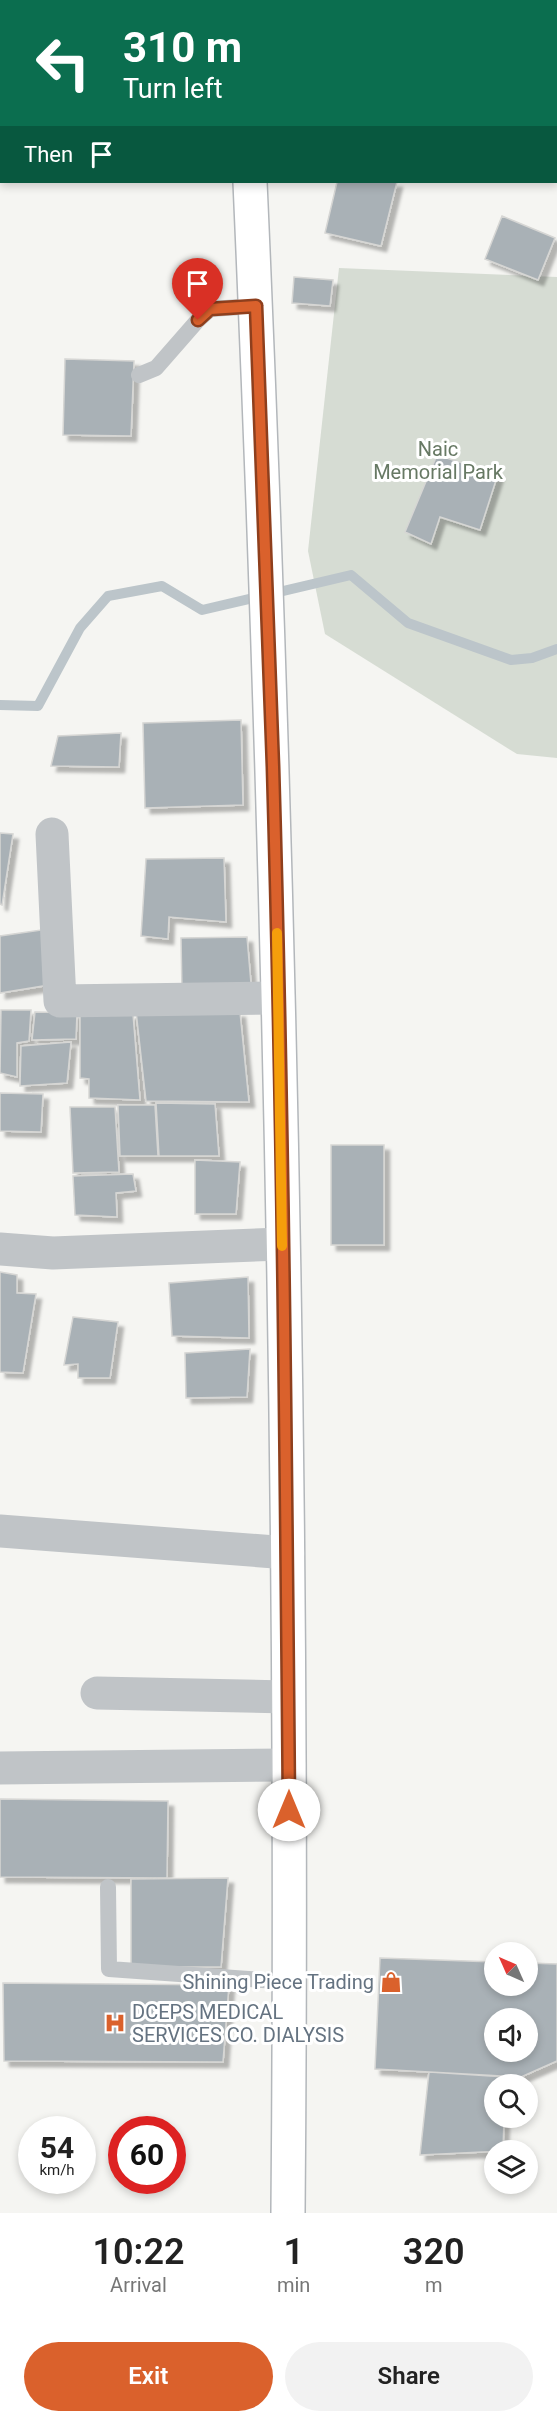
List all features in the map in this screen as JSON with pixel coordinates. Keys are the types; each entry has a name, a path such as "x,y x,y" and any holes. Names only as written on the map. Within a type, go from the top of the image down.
{"main road":[{"path":"250,183 267,574 278,998 288,1553 290,1982 288,2213"}],"street":[{"path":"52,834 60,1001 278,998"},
{"path":"0,1249 53,1253 282,1244"},
{"path":"0,1531 288,1553"},
{"path":"97,1693 288,1697"},
{"path":"0,1768 288,1765"}],"lane":[{"path":"139,375 156,368 210,309 256,306"},
{"path":"108,1887 109,1969 290,1982"}],"green space":[{"name":"Naic Memorial Park","path":"339,268 557,277 557,758 517,754 325,634 308,551"}],"building":[{"path":"337,183 397,183 381,246 325,233"},
{"path":"502,216 555,238 538,280 485,259"},
{"path":"294,277 333,280 330,306 292,303"},
{"path":"65,359 134,361 131,436 63,435"},
{"path":"437,455 498,474 480,530 440,517 431,544 405,532"},
{"path":"241,720 243,805 145,808 143,723"},
{"path":"121,733 119,767 51,766 58,736"},
{"path":"0,833 13,834 2,905 0,904"},
{"path":"224,858 226,922 169,917 168,939 141,936 146,859"},
{"path":"48,929 49,985 0,993 0,936"},
{"path":"247,937 252,995 182,994 181,938"},
{"path":"1,1010 31,1010 29,1041 17,1043 17,1077 0,1073"},
{"path":"136,1011 240,1012 249,1102 146,1101"},
{"path":"35,1012 77,1013 76,1039 32,1040"},
{"path":"133,1014 140,1100 89,1098 89,1079 80,1078 80,1015"},
{"path":"71,1042 67,1083 20,1086 21,1046"},
{"path":"0,1093 43,1094 41,1132 0,1131"},
{"path":"156,1103 215,1104 219,1156 159,1156"},
{"path":"118,1105 155,1105 158,1156 120,1156"},
{"path":"70,1107 115,1107 119,1172 73,1173"},
{"path":"331,1145 384,1145 384,1245 331,1245"},
{"path":"195,1160 240,1162 236,1214 195,1214"},
{"path":"133,1174 136,1191 116,1193 117,1217 75,1215 73,1176"},
{"path":"0,1272 17,1275 17,1293 36,1294 23,1373 0,1372"},
{"path":"248,1277 249,1338 172,1336 169,1283"},
{"path":"73,1317 118,1322 110,1378 78,1378 78,1364 64,1365"},
{"path":"250,1349 247,1397 186,1398 185,1353"},
{"path":"0,1799 168,1801 167,1878 0,1877"},
{"path":"228,1878 221,1967 131,1967 131,1879"},
{"path":"380,1958 484,1962 484,1996 538,1996 538,1963 557,1964 557,2061 528,2074 484,2075 375,2069"},
{"name":"DCEPS MEDICAL SERVICES CO. DIALYSIS","path":"3,1983 229,1985 223,2062 4,2061"},
{"path":"429,2072 484,2076 484,2128 504,2128 503,2140 484,2140 484,2152 420,2155"}],"waterway":[{"path":"0,705 38,706 80,628 108,596 162,586 202,610 351,575 408,623 511,660 532,658 557,649"}],"slow traffic":[{"path":"277,933 282,1246"}],"place":[{"name":"Shining Piece Trading","path":"391,1982"},
{"name":"DCEPS MEDICAL SERVICES CO. DIALYSIS","path":"115,2023"}],"route":[{"path":"198,320 210,309 256,306 267,574 278,975 288,1553 289,1810"}]}
